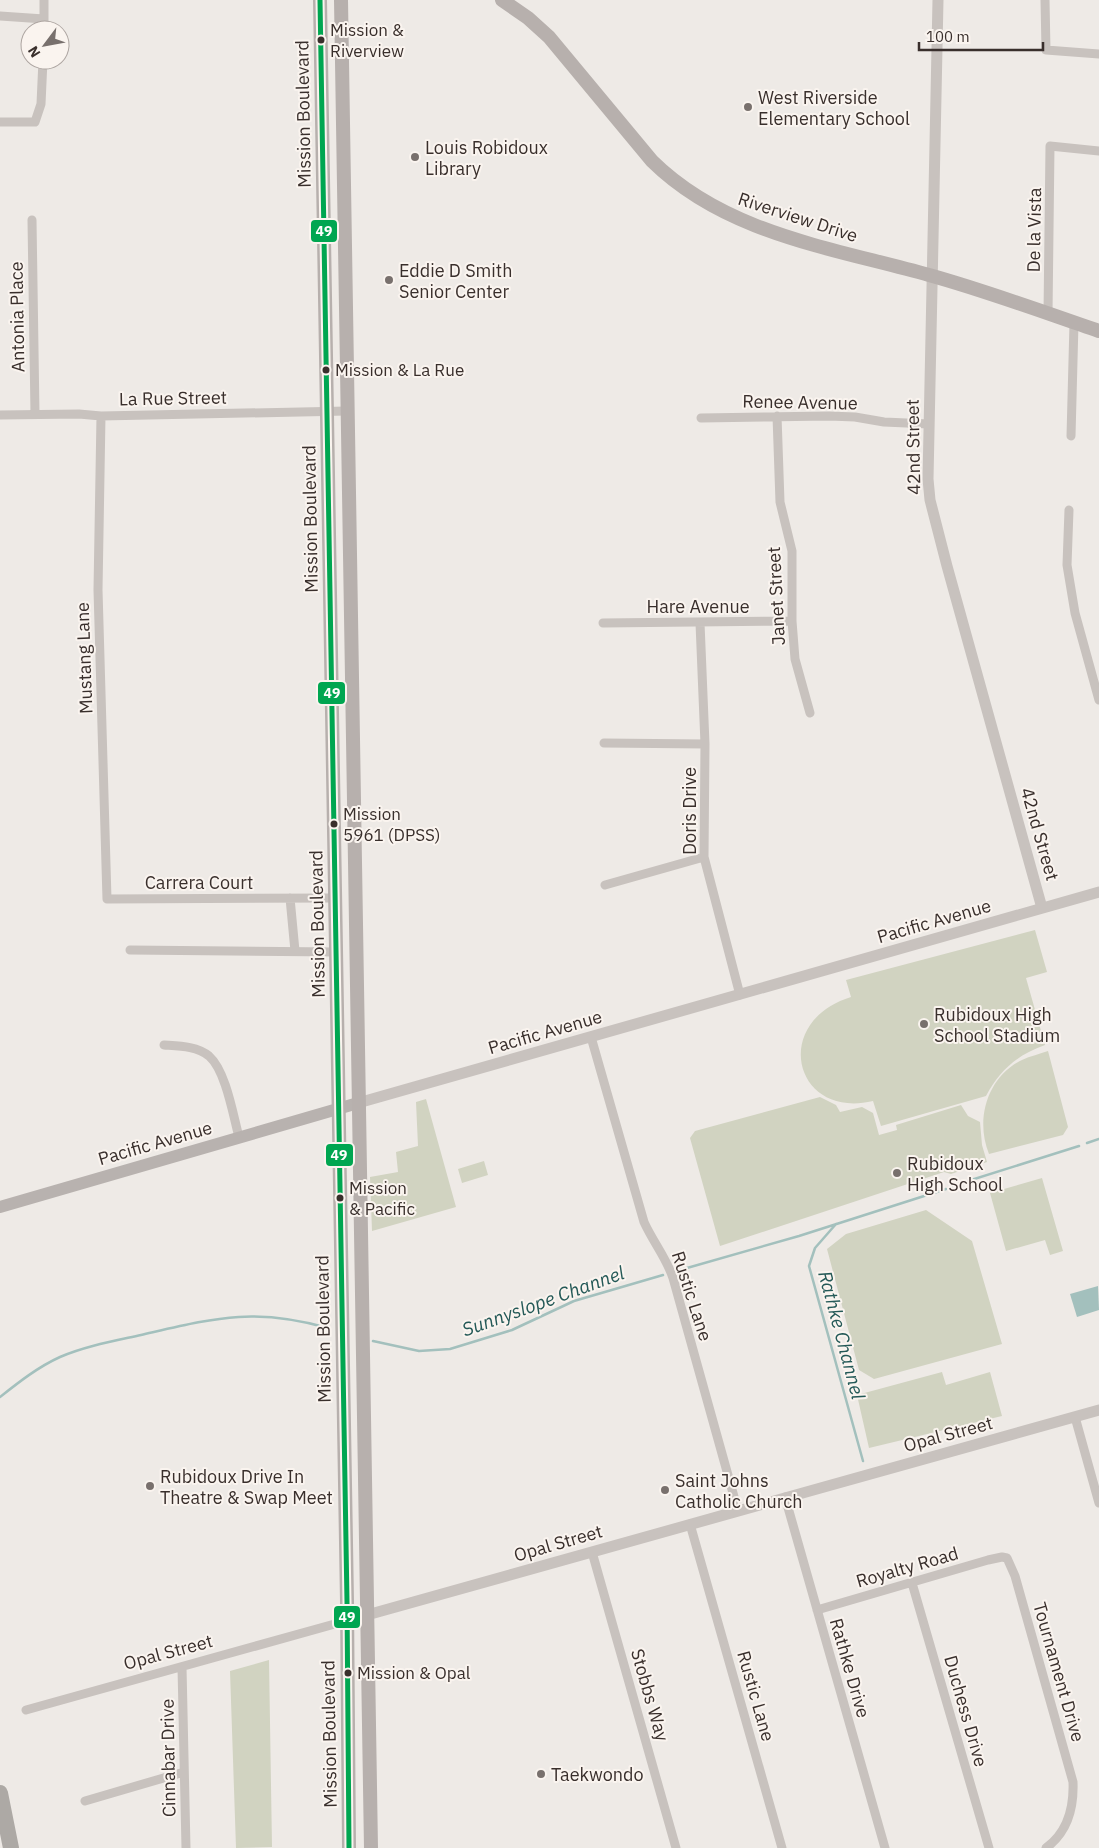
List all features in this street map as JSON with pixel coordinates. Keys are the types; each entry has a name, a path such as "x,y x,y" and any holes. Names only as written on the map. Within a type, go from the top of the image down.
{"highway":[{"path":"0,1793 11,1848"}],"main road":[{"name":"Mission Boulevard","path":"320,0 349,1848"},
{"path":"341,0 371,1848"},
{"name":"Riverview Drive","path":"502,0 528,18 549,37 638,146 659,167 704,202 756,227 932,276 1099,331"},
{"name":"Pacific Avenue","path":"0,1207 358,1103"}],"street":[{"path":"0,16 44,19 44,0"},
{"name":"42nd Street","path":"938,0 928,479 930,500 1042,908"},
{"path":"1045,0 1046,50 1099,54"},
{"path":"0,122 35,122 42,104 43,70"},
{"name":"De la Vista","path":"1048,314 1050,146 1099,151"},
{"name":"Antonia Place","path":"32,220 35,414"},
{"path":"1070,436 1074,323"},
{"name":"La Rue Street","path":"0,415 79,414 101,416 347,411"},
{"name":"Mustang Lane","path":"101,416 98,590 107,899"},
{"name":"Renee Avenue","path":"701,418 777,416 855,417 884,422 929,424"},
{"name":"Janet Street","path":"777,416 780,502 792,551 792,621 795,659 810,714"},
{"path":"1069,510 1068,565 1075,613 1099,700"},
{"name":"Hare Avenue","path":"603,623 792,621"},
{"name":"Doris Drive","path":"700,623 706,744 704,857 740,995"},
{"path":"604,743 706,744"},
{"path":"605,885 704,857"},
{"name":"Pacific Avenue","path":"358,1103 1099,892"},
{"path":"290,898 295,950"},
{"name":"Carrera Court","path":"107,899 335,898"},
{"path":"130,950 295,950 336,952"},
{"name":"Rustic Lane","path":"590,1037 644,1222 650,1237 662,1252 673,1278 738,1511"},
{"path":"164,1045 194,1048 209,1056 221,1072 239,1137"},
{"name":"Opal Street","path":"26,1710 1099,1410"},
{"path":"1075,1417 1099,1503"},
{"name":"Rathke Drive","path":"785,1497 885,1848"},
{"name":"Rustic Lane","path":"690,1524 782,1848"},
{"name":"Stobbs Way","path":"592,1552 676,1848"},
{"name":"Royalty Road","path":"817,1610 1002,1557 1007,1558"},
{"name":"Tournament Drive","path":"1007,1558 1015,1576 1073,1782 1074,1803 1069,1819 1058,1836 1046,1848"},
{"name":"Duchess Drive","path":"912,1582 989,1848"},
{"name":"Cinnabar Drive","path":"182,1666 186,1848"},
{"path":"85,1801 184,1772"}],"green space":[{"name":"Rubidoux High School Stadium","path":"1035,930 1047,972 1026,978 1045,1045 1010,1064 997,1078 986,1096 881,1126 873,1101 846,1103 825,1096 810,1083 802,1066 802,1046 809,1026 825,1009 851,997 846,980"},
{"path":"1048,1051 1068,1127 1063,1135 989,1154 983,1127 987,1101 992,1088 1010,1068 1025,1059"},
{"path":"820,1097 836,1105 840,1112 862,1107 873,1113 879,1135 897,1130 896,1125 961,1105 968,1116 980,1122 982,1145 987,1162 951,1174 944,1172 720,1246 690,1138 695,1131"},
{"path":"426,1099 456,1207 372,1231 370,1177 398,1172 396,1152 418,1146 416,1102"},
{"path":"484,1161 488,1175 462,1183 458,1169"},
{"path":"1042,1178 1063,1251 1050,1255 1045,1240 1006,1251 990,1193"},
{"path":"926,1210 972,1241 1002,1344 874,1379 859,1370 827,1249 846,1234"},
{"path":"942,1372 946,1385 990,1372 1002,1416 869,1448 857,1395"},
{"path":"269,1660 272,1847 236,1848 230,1671"}],"water":[{"path":"1098,1286 1099,1310 1077,1317 1070,1294"}],"waterway":[{"name":"Sunnyslope Channel","path":"1087,1143 1099,1139"},
{"name":"Sunnyslope Channel","path":"952,1186 1079,1146"},
{"name":"Sunnyslope Channel","path":"680,1270 799,1236 946,1189"},
{"name":"Rathke Channel","path":"836,1224 815,1248 809,1266 863,1461"},
{"name":"Sunnyslope Channel","path":"373,1341 419,1351 450,1349 512,1330 574,1301 663,1275"},
{"name":"Sunnyslope Channel","path":"0,1397 36,1370 70,1353 100,1344 191,1324 234,1317 255,1317 278,1318 328,1328"}],"transit line":[{"name":"49","path":"320,0 347,1602 349,1848"}],"place":[{"name":"Mission & Riverview","path":"321,40"},
{"name":"West Riverside Elementary School","path":"748,107"},
{"name":"Louis Robidoux Library","path":"415,157"},
{"name":"Eddie D Smith Senior Center","path":"389,280"},
{"name":"Mission & La Rue","path":"326,370"},
{"name":"Mission 5961 (DPSS)","path":"334,824"},
{"name":"Rubidoux High School Stadium","path":"924,1024"},
{"name":"Rubidoux High School","path":"897,1173"},
{"name":"Mission & Pacific","path":"340,1198"},
{"name":"Rubidoux Drive In Theatre & Swap Meet","path":"150,1486"},
{"name":"Saint Johns Catholic Church","path":"665,1490"},
{"name":"Mission & Opal","path":"348,1673"},
{"name":"Taekwondo","path":"541,1774"}]}
